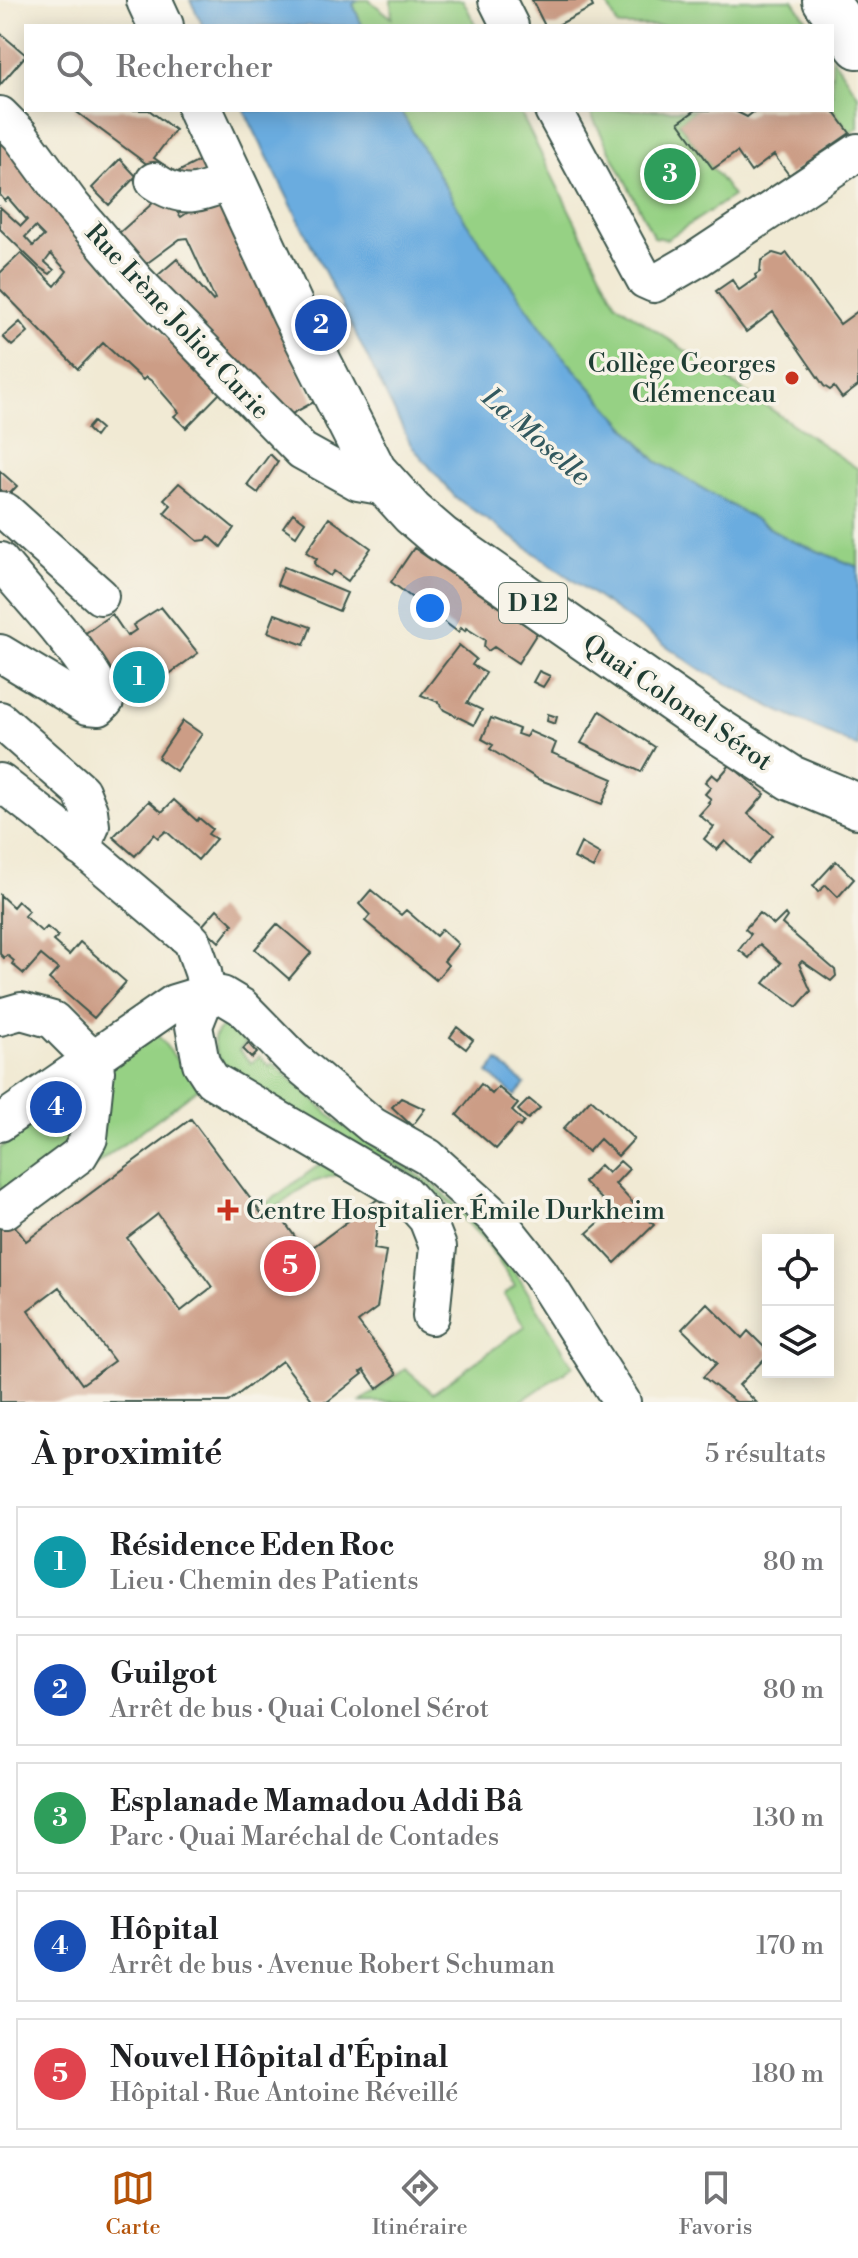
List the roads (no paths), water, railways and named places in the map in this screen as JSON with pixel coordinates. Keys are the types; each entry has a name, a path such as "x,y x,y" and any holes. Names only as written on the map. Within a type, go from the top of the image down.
{"main road":[{"path":"149,0 160,24"},
{"path":"825,0 858,46"},
{"path":"855,0 858,5"},
{"name":"Quai Colonel Sérot","path":"201,112 294,313 374,471 386,487 441,538 712,727 791,778 858,806"}],"street":[{"path":"497,0 509,24"},
{"path":"554,112 645,280 654,284 858,152"},
{"name":"Rue Irène Joliot Curie","path":"0,115 20,135 72,206 137,282 302,451 358,482 386,487"},
{"path":"154,181 181,194 197,194 232,180"},
{"path":"0,510 5,511 100,596"},
{"path":"0,561 80,659 101,689 105,701 99,707 88,706 0,653"},
{"path":"0,720 81,791 91,826 81,848"},
{"path":"0,782 192,941 207,993 194,1026 201,1063 212,1080 404,1193 427,1219 438,1247 431,1316"},
{"path":"0,1123 174,1003 207,993 222,995 242,1007 293,1059 373,1126 428,1157 497,1219 547,1284 622,1402"},
{"path":"0,1017 21,1011 53,1020 82,1049 96,1071 89,1138 79,1155 5,1210"}],"water":[{"path":"190,0 358,0 353,4 361,24 202,24"},
{"name":"La Moselle","path":"245,112 401,112 466,222 560,353 656,461 790,540 858,567 858,747 777,710 698,668 456,498 411,445"},
{"path":"498,1061 525,1084 515,1096 488,1073"}],"place":[{"name":"Esplanade Mamadou Addi Bâ","path":"670,174"},
{"name":"Guilgot","path":"321,325"},
{"name":"Collège Georges Clémenceau","path":"792,378"},
{"name":"Résidence Eden Roc","path":"139,677"},
{"name":"Hôpital","path":"56,1107"},
{"name":"Centre Hospitalier Émile Durkheim","path":"228,1210"},
{"name":"Nouvel Hôpital d'Épinal","path":"290,1266"}]}
